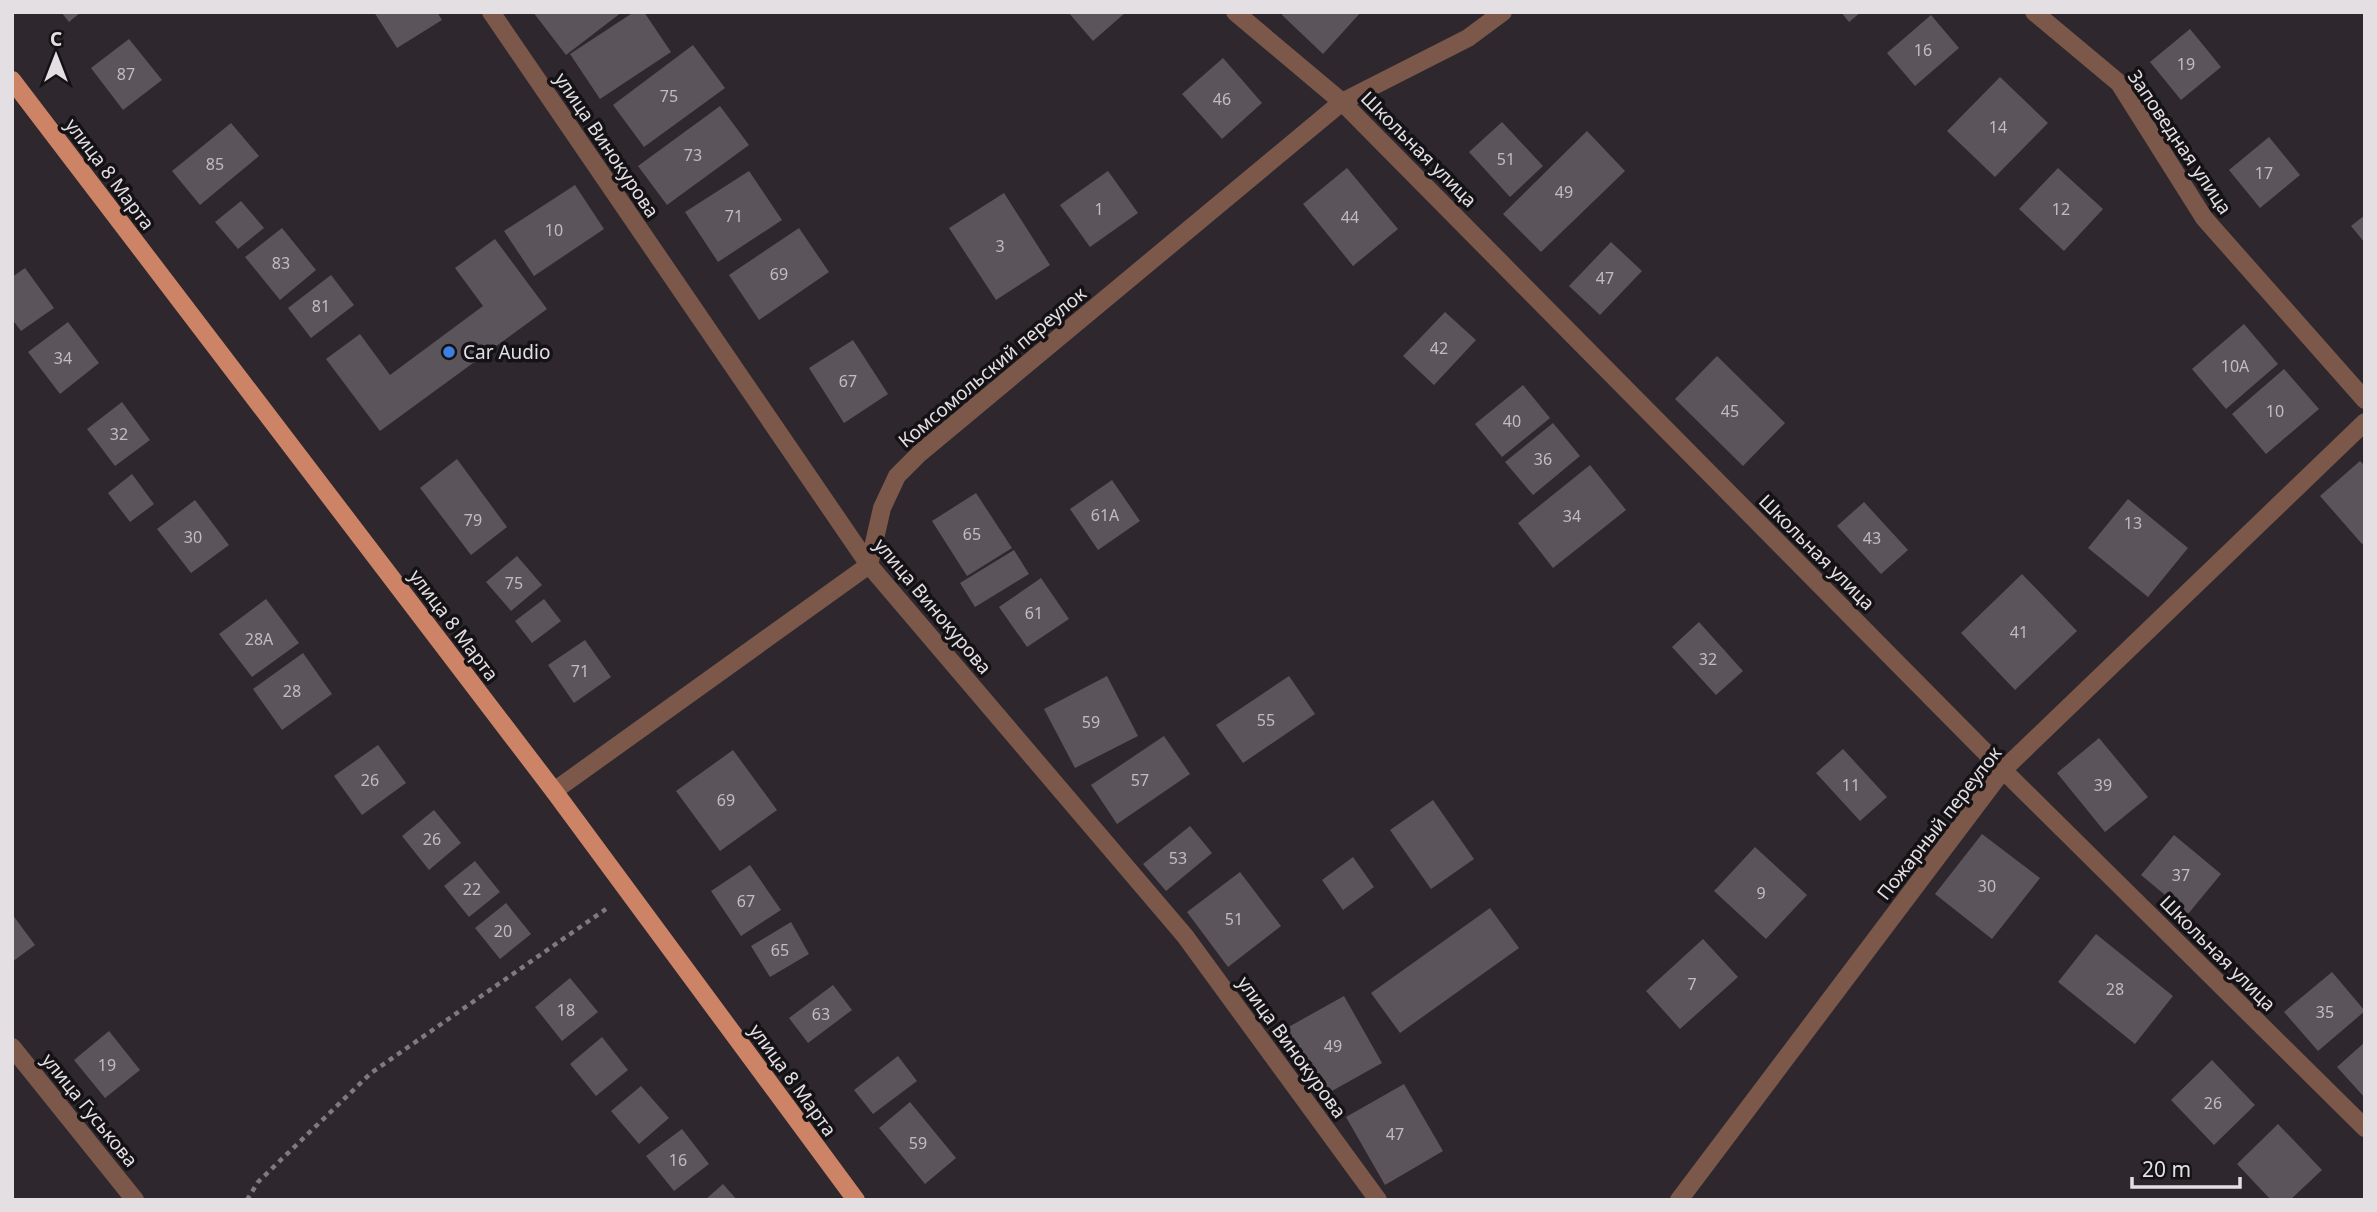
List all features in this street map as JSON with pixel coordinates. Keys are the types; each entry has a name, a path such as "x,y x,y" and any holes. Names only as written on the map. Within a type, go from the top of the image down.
{"main road":[{"name":"улица 8 Марта","path":"12,80 554,791 856,1200"}],"street":[{"name":"улица Винокурова","path":"491,12 869,565 1185,936 1378,1200"},
{"name":"Школьная улица","path":"1235,12 1342,102 2003,770 2365,1128"},
{"name":"Комсомольский переулок","path":"869,565 882,508 897,475 912,461 1342,102 1468,38 1503,12"},
{"name":"Заповедная улица","path":"2034,12 2119,83 2204,218 2365,400"},
{"name":"Пожарный переулок","path":"1679,1200 2003,770 2365,422"},
{"path":"554,791 869,565"},
{"name":"улица Гуськова","path":"12,1048 135,1200"}],"path":[{"path":"247,1200 258,1182 371,1073 630,893"}],"building":[{"path":"61,12 81,12 69,22"},
{"path":"374,12 437,12 442,20 397,48"},
{"path":"533,12 622,12 566,55"},
{"path":"634,12 644,12 671,52 600,99 570,54"},
{"path":"1068,12 1126,12 1093,41"},
{"path":"1284,12 1361,12 1323,54 1282,15"},
{"path":"1841,12 1861,12 1849,22"},
{"path":"1931,15 1959,48 1915,86 1887,53"},
{"path":"2190,29 2221,67 2181,100 2150,62"},
{"path":"129,39 162,80 123,110 91,68"},
{"path":"693,45 725,88 644,147 613,105"},
{"path":"1223,58 1262,103 1222,139 1182,94"},
{"path":"2000,77 2048,123 1995,177 1947,131"},
{"path":"720,106 749,145 667,205 638,166"},
{"path":"1502,122 1543,166 1510,197 1469,152"},
{"path":"231,123 259,156 200,205 172,171"},
{"path":"1587,131 1625,171 1541,252 1503,214"},
{"path":"2269,137 2300,175 2260,208 2229,170"},
{"path":"1347,168 1398,229 1353,266 1303,204"},
{"path":"2058,168 2103,209 2064,251 2019,209"},
{"path":"749,171 782,220 718,262 685,212"},
{"path":"1108,171 1138,213 1090,247 1060,205"},
{"path":"575,185 604,229 534,276 504,231"},
{"path":"1004,193 1050,265 996,300 949,228"},
{"path":"241,201 264,228 238,249 215,222"},
{"path":"2365,215 2365,243 2351,226"},
{"path":"282,228 316,270 280,300 245,257"},
{"path":"799,228 829,272 759,320 729,275"},
{"path":"495,239 547,309 380,431 326,359 360,334 390,375 483,306 455,268"},
{"path":"1611,242 1642,271 1600,315 1569,286"},
{"path":"25,268 54,308 21,331 12,319 12,277"},
{"path":"331,275 354,305 311,338 288,308"},
{"path":"1445,312 1476,340 1434,385 1403,356"},
{"path":"68,322 99,363 60,394 28,352"},
{"path":"2244,324 2278,364 2226,409 2192,369"},
{"path":"853,340 888,394 844,423 809,368"},
{"path":"1717,356 1785,423 1743,466 1675,399"},
{"path":"2284,369 2319,409 2266,454 2232,414"},
{"path":"1523,385 1550,418 1502,457 1475,424"},
{"path":"122,402 150,440 115,466 87,429"},
{"path":"1553,423 1580,456 1533,495 1505,462"},
{"path":"457,459 507,527 471,555 420,488"},
{"path":"2360,461 2365,466 2365,542 2362,544 2320,496"},
{"path":"1590,465 1626,510 1553,568 1518,523"},
{"path":"132,474 154,504 130,522 108,493"},
{"path":"1112,480 1140,521 1098,550 1070,509"},
{"path":"976,493 1012,548 967,576 932,521"},
{"path":"2128,499 2188,548 2148,597 2088,548"},
{"path":"195,500 229,545 191,573 157,529"},
{"path":"1864,502 1908,550 1881,574 1837,526"},
{"path":"1014,550 1029,574 975,607 960,583"},
{"path":"517,556 542,585 511,611 486,582"},
{"path":"2022,574 2077,631 2015,690 1961,633"},
{"path":"1041,578 1069,619 1027,647 999,607"},
{"path":"266,599 299,643 252,677 219,634"},
{"path":"544,599 561,621 532,643 515,621"},
{"path":"1699,622 1743,671 1716,695 1672,647"},
{"path":"585,640 611,677 574,703 548,665"},
{"path":"303,653 332,694 282,730 253,689"},
{"path":"1107,676 1138,736 1075,768 1044,709"},
{"path":"1289,676 1315,714 1243,763 1216,725"},
{"path":"1164,736 1190,774 1117,824 1091,785"},
{"path":"2099,738 2148,797 2105,832 2057,773"},
{"path":"378,745 406,783 362,815 334,776"},
{"path":"1843,749 1887,797 1860,821 1816,773"},
{"path":"733,750 777,810 720,851 676,791"},
{"path":"1433,800 1474,859 1431,889 1390,830"},
{"path":"434,810 461,843 429,870 402,836"},
{"path":"1190,826 1212,853 1166,891 1143,864"},
{"path":"1982,834 2040,878 1992,939 1935,894"},
{"path":"2174,835 2221,874 2188,914 2141,875"},
{"path":"1755,847 1807,895 1766,939 1714,891"},
{"path":"1353,857 1374,887 1343,910 1322,880"},
{"path":"475,861 500,892 469,917 444,886"},
{"path":"750,865 781,910 741,936 711,891"},
{"path":"1240,872 1281,926 1228,967 1187,912"},
{"path":"506,903 531,934 500,959 475,928"},
{"path":"1490,908 1519,948 1400,1033 1371,993"},
{"path":"12,914 35,945 12,962"},
{"path":"791,922 809,954 770,977 751,946"},
{"path":"2096,934 2173,996 2135,1044 2058,982"},
{"path":"1703,939 1738,977 1680,1029 1646,991"},
{"path":"2332,972 2365,1011 2318,1051 2284,1012"},
{"path":"570,978 598,1012 562,1041 535,1007"},
{"path":"833,985 852,1010 808,1043 789,1018"},
{"path":"1344,996 1382,1063 1323,1096 1285,1029"},
{"path":"109,1031 140,1070 105,1098 74,1060"},
{"path":"602,1037 628,1070 596,1096 570,1064"},
{"path":"2365,1042 2365,1098 2337,1067"},
{"path":"898,1056 917,1081 873,1114 854,1090"},
{"path":"2212,1060 2255,1105 2214,1145 2171,1100"},
{"path":"1404,1084 1443,1151 1385,1185 1346,1117"},
{"path":"641,1086 669,1118 639,1144 611,1111"},
{"path":"910,1102 956,1158 925,1184 879,1128"},
{"path":"2278,1124 2322,1170 2290,1200 2271,1200 2237,1164"},
{"path":"682,1129 709,1164 674,1191 646,1156"},
{"path":"723,1184 737,1200 705,1200"}],"place":[{"name":"Car Audio","path":"449,352"}]}
